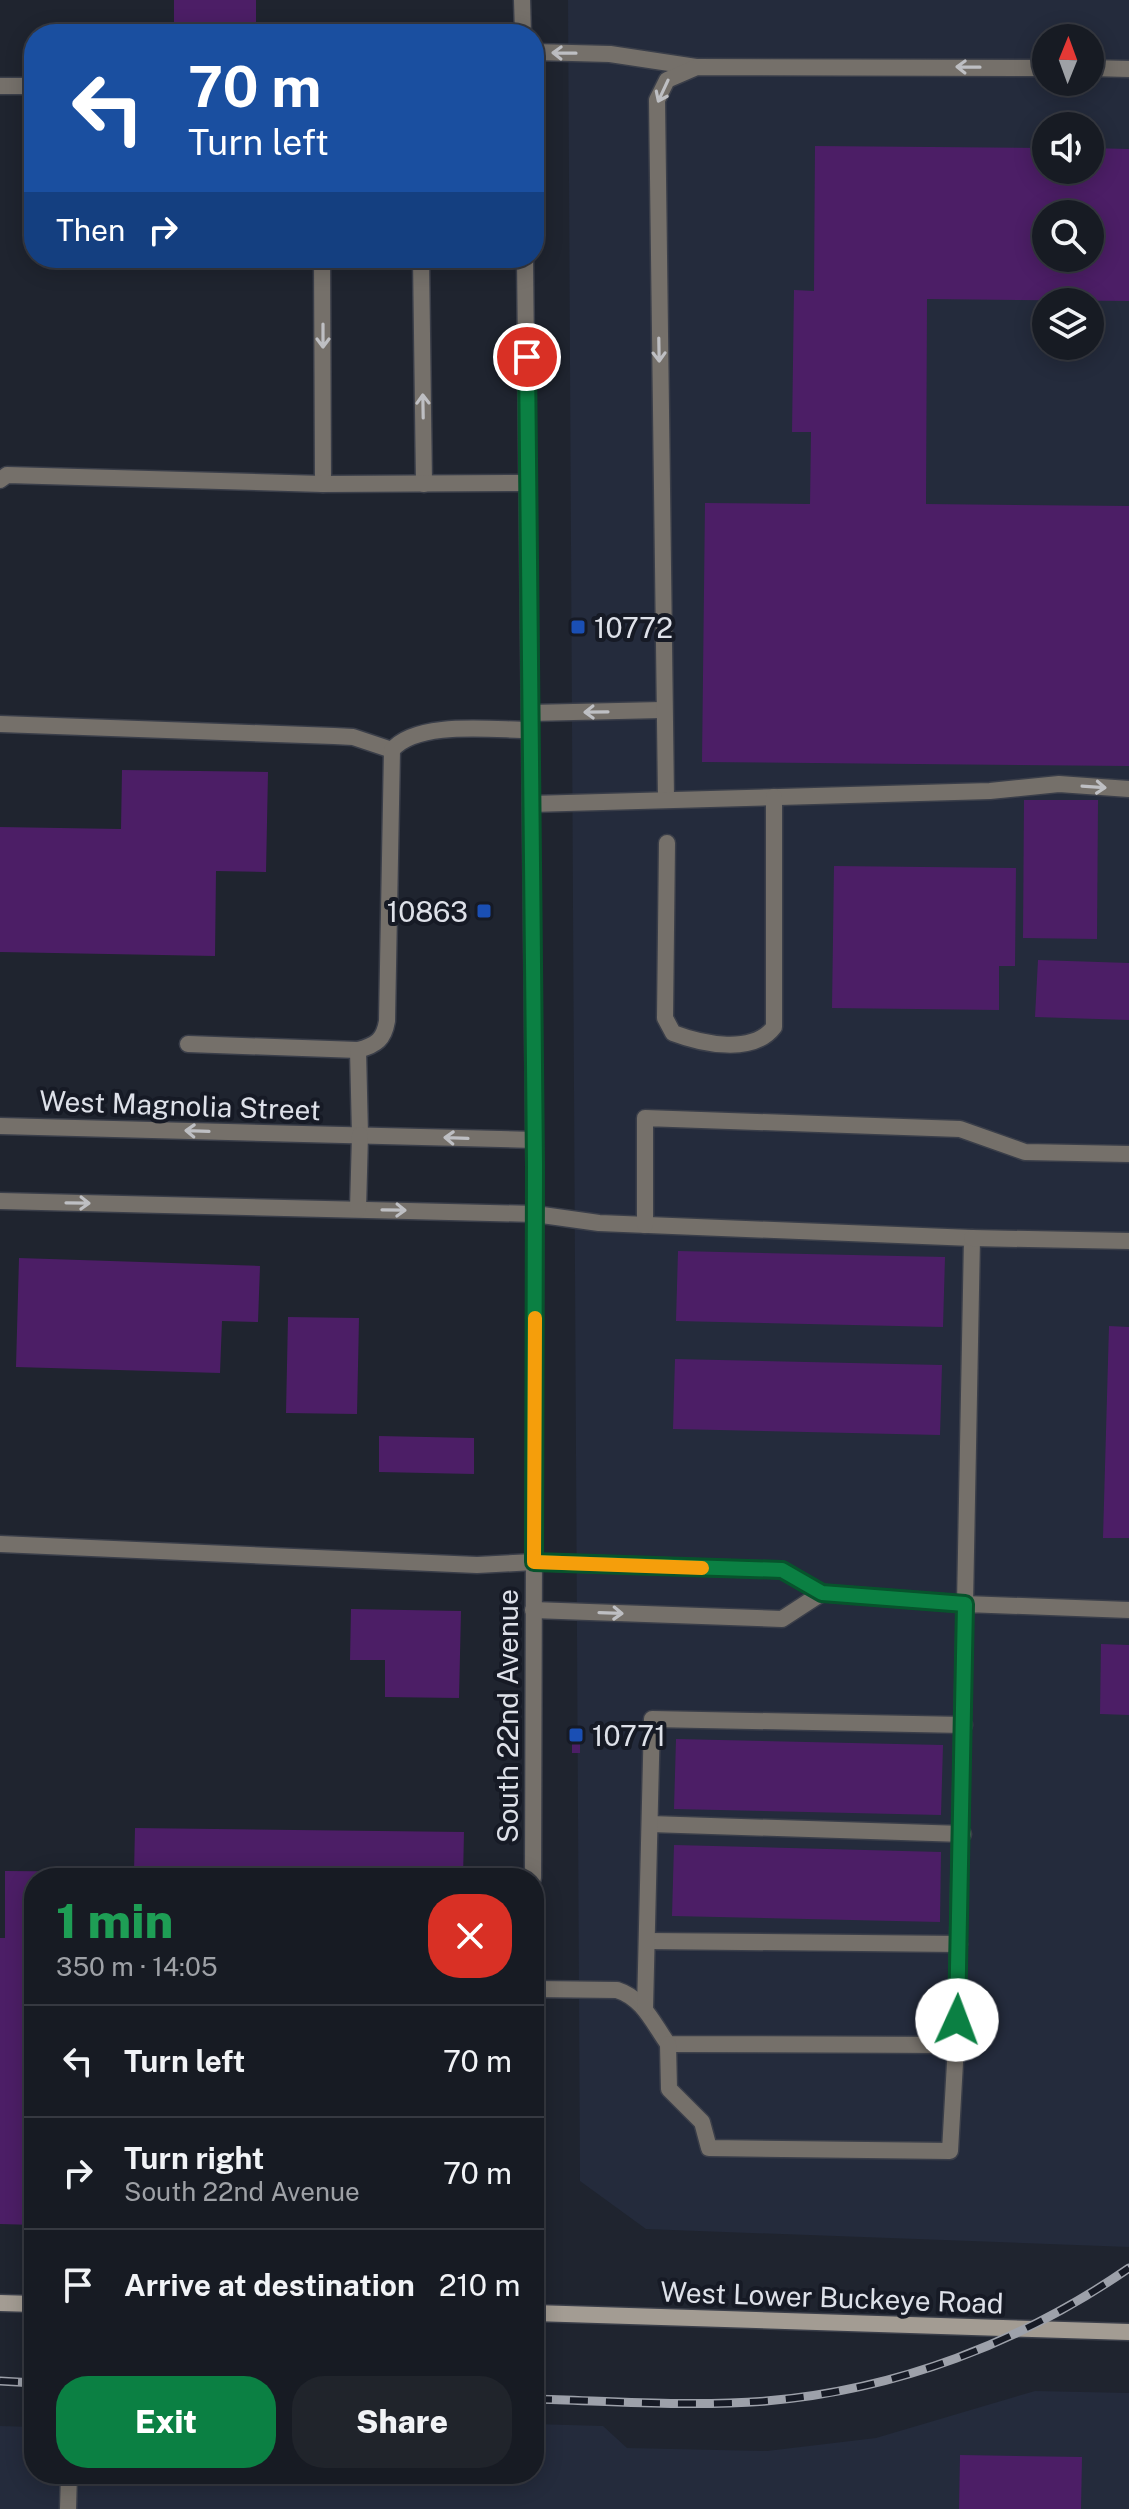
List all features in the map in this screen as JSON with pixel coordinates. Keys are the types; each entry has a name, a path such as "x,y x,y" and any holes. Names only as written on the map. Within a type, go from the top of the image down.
{"main road":[{"path":"0,2303 24,2304"},
{"name":"West Lower Buckeye Road","path":"544,2313 1129,2332"}],"street":[{"path":"522,0 523,24"},
{"path":"544,52 610,54 697,67 1032,68"},
{"path":"666,799 662,710 657,100 667,80 697,67"},
{"path":"1104,68 1129,69"},
{"path":"0,86 24,86"},
{"path":"322,268 323,484"},
{"path":"421,268 424,484"},
{"name":"South 22nd Avenue","path":"525,268 535,1214 533,1868"},
{"path":"2,477 323,484 528,483"},
{"path":"188,1044 358,1050 373,1046 384,1036 387,1021 392,750 401,739 413,734 448,730 662,710"},
{"path":"0,724 353,737 392,750"},
{"path":"531,804 990,791 1059,784 1129,789"},
{"path":"667,843 665,1018 673,1033 693,1040 748,1044 764,1040 774,1027 774,797"},
{"path":"358,1050 360,1135"},
{"path":"645,1225 645,1118 960,1129 1025,1152 1129,1154"},
{"name":"West Magnolia Street","path":"0,1126 534,1140"},
{"name":"West Magnolia Street","path":"358,1209 360,1135"},
{"path":"0,1201 535,1214 599,1223 1129,1241"},
{"path":"544,1989 617,1990 630,1994 645,2009 668,2044 669,2089 702,2122 709,2148 950,2151 963,1834 972,1238"},
{"path":"0,1544 477,1565 534,1562 782,1570 822,1593 965,1604 1129,1610"},
{"path":"533,1610 782,1619 822,1593"},
{"path":"645,2009 652,1719 964,1725"},
{"path":"650,1824 963,1834"},
{"path":"647,1941 959,1944"},
{"path":"668,2044 956,2045"},
{"path":"68,2509 69,2484"}],"shaded area":[{"path":"568,0 1129,0 1129,2247 646,2229 580,2181"},
{"path":"1035,2391 1129,2393 1129,2509 0,2509 0,2426 24,2427 24,2484 544,2484 544,2424 603,2426 627,2448 767,2451 876,2438"}],"building":[{"path":"174,0 256,0 256,24 174,24"},
{"path":"815,146 1032,148 1032,184 1104,184 1104,148 1129,149 1129,301 1104,301 1104,288 1032,288 1032,300 927,299 926,504 1129,506 1129,766 702,762 705,503 810,504 811,432 792,432 794,290 814,291"},
{"path":"122,770 268,772 266,872 216,871 215,956 0,952 0,827 121,829"},
{"path":"1024,800 1098,800 1097,939 1023,938"},
{"path":"834,866 1016,868 1015,966 999,966 999,1010 832,1008"},
{"path":"1038,960 1129,963 1129,1020 1035,1017"},
{"path":"678,1251 945,1257 943,1327 676,1321"},
{"path":"19,1258 260,1266 258,1322 222,1321 220,1373 16,1367"},
{"path":"288,1317 359,1318 357,1414 286,1413"},
{"path":"1109,1326 1129,1327 1129,1538 1103,1538"},
{"path":"675,1359 942,1365 940,1435 673,1429"},
{"path":"379,1436 474,1438 474,1474 379,1472"},
{"path":"351,1609 461,1611 459,1698 385,1697 385,1660 350,1660"},
{"path":"1101,1644 1129,1645 1129,1715 1100,1714"},
{"path":"572,1731 580,1731 580,1753 572,1753"},
{"path":"676,1739 943,1745 941,1815 674,1809"},
{"path":"135,1828 464,1832 463,1868 134,1868"},
{"path":"674,1845 941,1852 940,1922 672,1916"},
{"path":"5,1871 24,1871 24,2225 0,2224 0,1938 5,1938"},
{"path":"960,2455 1082,2457 1081,2509 959,2509"}],"railway":[{"path":"544,2399 737,2403 815,2395 863,2386 910,2374 1002,2340 1088,2295 1129,2268"},
{"path":"0,2381 24,2382"}],"slow traffic":[{"path":"535,1318 534,1562 702,1568"}],"place":[{"name":"10772","path":"578,627"},
{"name":"10863","path":"484,911"},
{"name":"10771","path":"576,1735"}],"route":[{"path":"527,357 535,1165 534,1562 782,1570 822,1593 965,1604 963,1834 957,2020"}]}
